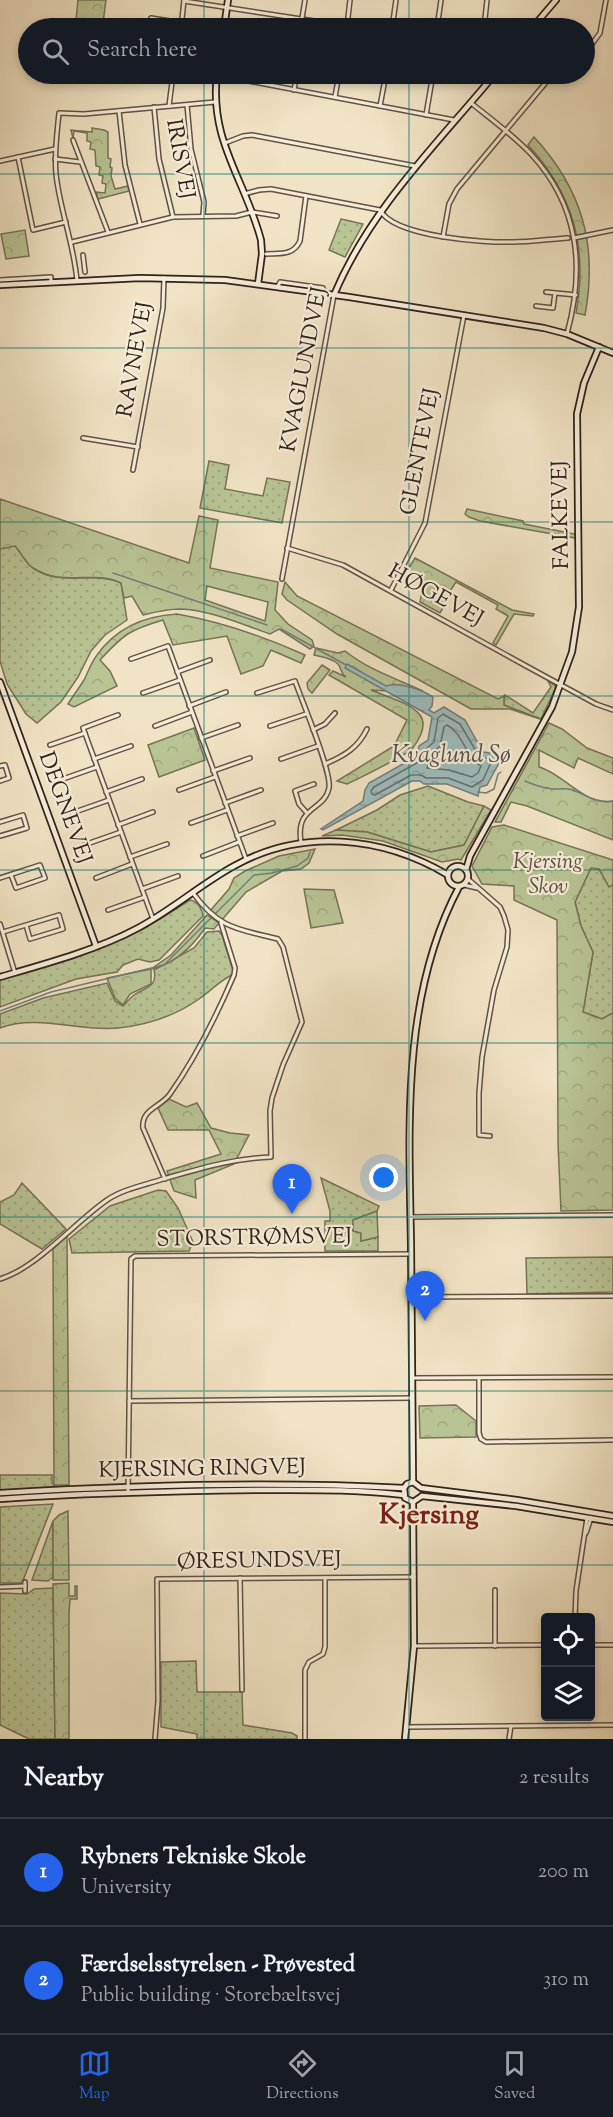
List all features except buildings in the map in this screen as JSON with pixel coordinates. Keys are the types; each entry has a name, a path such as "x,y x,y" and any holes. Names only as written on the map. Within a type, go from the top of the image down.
{"street":[{"path":"182,18 184,0 302,18 305,0"},
{"path":"225,18 228,0"},
{"path":"348,18 350,0"},
{"path":"393,18 396,0"},
{"path":"438,18 441,0"},
{"path":"485,18 487,0"},
{"path":"541,18 556,0"},
{"path":"595,40 600,33 606,0"},
{"path":"169,106 172,84"},
{"path":"216,84 215,102 219,128 261,240 262,254 258,284"},
{"path":"265,84 456,120"},
{"path":"294,90 295,84"},
{"path":"335,97 337,84"},
{"path":"380,106 384,84"},
{"path":"426,115 432,84"},
{"name":"KVAGLUNDVEJ","path":"282,579 334,295 353,255 380,210 486,84"},
{"path":"442,237 449,204 457,189 544,84"},
{"path":"77,281 72,242 60,197 55,159 59,113 80,114 215,102"},
{"path":"471,102 529,152 553,183 566,210 574,238 577,267 576,296 567,334"},
{"path":"187,104 191,148 203,193 203,215"},
{"name":"IRISVEJ","path":"154,107 159,159 173,217"},
{"path":"119,110 125,165 140,224"},
{"path":"224,143 243,135 252,135 417,166"},
{"path":"73,140 108,232"},
{"path":"0,160 55,149"},
{"path":"18,157 33,230 66,222"},
{"path":"55,159 81,162"},
{"path":"244,194 265,189 380,210 396,224 442,237 512,242 568,238"},
{"path":"266,254 288,253 298,247 306,196"},
{"path":"72,242 173,217 236,216 252,212 277,216"},
{"path":"574,238 613,230"},
{"path":"83,255 85,272"},
{"path":"75,262 84,261"},
{"path":"0,280 51,278 51,282"},
{"path":"0,285 164,278 278,286 520,323 567,334 613,353"},
{"name":"RAVNEVEJ","path":"133,470 162,308 164,278"},
{"path":"546,292 576,296"},
{"path":"536,306 553,308 555,293"},
{"name":"GLENTEVEJ","path":"391,590 425,523 464,315"},
{"name":"FALKEVEJ","path":"470,856 552,707 574,645 579,606 578,403 600,346"},
{"name":"RAVNEVEJ","path":"83,438 138,447"},
{"name":"HØGEVEJ","path":"287,548 343,565 596,704 613,710"},
{"path":"131,659 168,646 246,860"},
{"path":"177,672 210,660"},
{"path":"143,693 180,680"},
{"path":"257,693 295,681 330,780 327,793 307,813 300,824 301,842"},
{"name":"DEGNEVEJ","path":"0,682 96,945"},
{"path":"189,705 226,692"},
{"path":"155,726 192,712"},
{"path":"313,730 325,724 335,713"},
{"path":"270,726 306,714"},
{"path":"118,715 83,728 153,919"},
{"path":"201,738 238,725"},
{"path":"325,764 347,754 363,739 367,729"},
{"path":"50,745 85,733"},
{"path":"94,759 131,746"},
{"path":"281,759 318,746"},
{"path":"213,771 250,758"},
{"path":"0,766 4,765 9,778 0,781"},
{"path":"60,780 97,767"},
{"path":"179,790 215,777"},
{"path":"106,792 142,779"},
{"path":"307,813 299,804 295,791 314,784"},
{"path":"225,803 261,790"},
{"path":"72,813 109,800"},
{"path":"191,823 227,810"},
{"path":"118,825 153,812"},
{"path":"0,822 23,815 27,828 0,836"},
{"path":"237,836 273,823"},
{"path":"84,845 121,832"},
{"path":"0,977 126,934 246,860 301,842 331,840 369,844 389,849 449,872"},
{"path":"203,856 239,843"},
{"path":"130,857 166,844"},
{"path":"461,866 470,856"},
{"path":"470,856 466,870 468,879 500,907 508,930 507,947 494,990 481,1068 479,1134 490,1136"},
{"path":"96,878 132,864"},
{"path":"0,878 11,874 40,865 45,878 16,888 11,874"},
{"path":"466,870 461,866 455,866 449,872 448,881 453,885 477,888"},
{"path":"142,889 178,876"},
{"path":"450,903 468,879"},
{"path":"413,1482 411,1100 416,1036 426,980 450,903 453,885"},
{"path":"0,1279 19,1271 110,1198 165,1179 249,1158 271,1157 272,1098 283,1065 301,1028 302,1016 283,947 278,939 221,923 202,906 193,893"},
{"path":"108,910 145,897"},
{"path":"3,932 26,925 59,915 63,929 30,939 26,925"},
{"path":"165,1179 143,1128 143,1120 145,1115 171,1094 211,1028 234,975 221,923"},
{"path":"0,924 15,973"},
{"path":"0,948 7,946"},
{"path":"411,1217 613,1215"},
{"name":"STORSTRØMSVEJ","path":"127,1490 130,1263 135,1256 411,1254"},
{"path":"411,1297 613,1296"},
{"path":"480,1377 479,1433 486,1442 613,1440"},
{"path":"413,1378 613,1377"},
{"path":"129,1401 412,1398"},
{"path":"413,1482 421,1488 613,1519"},
{"path":"413,1482 404,1488 407,1500 413,1502"},
{"name":"KJERSING RINGVEJ","path":"0,1493 290,1484 404,1488"},
{"path":"421,1488 422,1496"},
{"name":"KJERSING RINGVEJ","path":"0,1499 127,1490 290,1490 404,1495"},
{"path":"413,1502 422,1496 588,1515"},
{"path":"405,1739 414,1646 413,1502"},
{"path":"575,1613 577,1580 588,1515"},
{"name":"ØRESUNDSVEJ","path":"155,1739 158,1701 157,1579 414,1577"},
{"path":"240,1578 242,1690"},
{"path":"305,1739 305,1670 309,1662 323,1654 325,1647 325,1578"},
{"path":"0,1587 25,1587"},
{"path":"495,1590 495,1646"},
{"path":"414,1646 541,1645"},
{"path":"595,1645 613,1645"},
{"path":"407,1726 613,1725"},
{"path":"509,1739 511,1726"}],"green space":[{"path":"78,0 106,0 104,18 76,18"},
{"path":"92,128 108,132 108,158 111,159 111,176 115,189 128,186 129,191 98,199 96,192 105,193 106,184 102,183 103,176 99,175 100,167 96,166 95,150 90,149 91,142 87,141 87,133 74,131 73,138 71,130 92,132"},
{"path":"534,137 564,177 575,198 582,219 589,265 589,289 585,315 576,313 580,266 573,223 556,183 528,145"},
{"path":"341,219 363,224 345,257 329,250"},
{"path":"25,230 29,256 6,259 1,234"},
{"path":"209,461 229,465 225,489 263,496 267,478 290,482 282,523 200,508"},
{"path":"0,499 189,563 199,516 218,520 210,568 278,582 275,610 288,624 312,640 314,646 310,649 279,629 270,634 203,612 175,609 143,615 132,596 124,598 121,583 111,579 67,578 45,574 30,566 15,546 0,549","holes":["207,586 268,602 265,621 205,600"]},
{"path":"467,509 575,534 575,538 480,521 465,514"},
{"path":"15,546 30,566 43,574 66,578 111,579 121,583 127,620 105,635 91,651 78,677 61,702 37,723 26,714 7,684 0,661 0,549"},
{"path":"415,558 512,610 534,614 533,616 514,614 496,645 493,643 508,616 496,609 498,605 456,582 450,591 437,585 433,593 447,601 440,613 420,602 424,580 407,571"},
{"path":"285,582 297,596 498,699 504,696 504,705 540,719 510,709 471,709 337,634 287,600 282,594"},
{"path":"177,614 242,630 305,655 301,663 271,650 263,666 241,674 227,636 173,645 163,620 128,634 100,660 110,671 117,686 74,707 68,704 95,658 113,637 132,625 154,617"},
{"path":"316,648 338,653 345,651 373,669 423,691 393,684 387,691 371,690 404,703 416,711 422,719 422,733 408,752 347,784 337,781 394,746 407,720 329,675 333,671 346,677 336,662 314,655"},
{"path":"322,665 330,670 312,693 307,683"},
{"path":"548,681 556,686 541,719 504,705 505,695 533,713 551,687"},
{"name":"Kjersing Skov","path":"549,723 562,729 587,748 613,758 613,774 578,758 574,768 539,750 539,767 548,770 593,799 603,802 613,801 613,840 527,806 511,802 501,822 495,822"},
{"path":"194,728 205,760 159,777 148,745"},
{"path":"428,786 484,806 464,845 431,852 367,832 336,830 377,810 400,795"},
{"path":"484,806 491,810 461,860 442,862 383,841 342,835 322,836 336,830 367,832 431,852 464,845"},
{"name":"Kjersing Skov","path":"504,825 613,860 613,885 609,887 599,869 591,868 575,902 581,926 593,952 583,1012 602,1019 613,1013 613,1210 561,1211 558,1143 557,920 514,900 514,886 482,884 472,866 492,827"},
{"path":"315,849 309,863 301,869 282,871 246,892 221,921 210,911 229,889 234,878 245,871 279,856"},
{"path":"591,868 599,869 609,886 613,885 613,1013 602,1019 583,1012 593,952 581,926 575,902"},
{"path":"304,889 334,890 343,923 311,928"},
{"path":"190,900 199,906 203,916 159,960 150,962 138,959 123,965 117,972 76,979 0,1007 0,980 93,951 160,919"},
{"path":"207,915 219,923 214,929 205,928 189,948 175,959 151,969 171,955"},
{"path":"219,931 233,971 232,975 190,1005 170,1015 140,1025 118,1028 103,1029 29,1023 0,1028 0,1014 43,998 107,983 115,1001 123,1006 134,995 153,983 154,970 194,948 207,932"},
{"path":"151,969 151,984 130,994 123,1005 115,998 107,978"},
{"path":"169,1099 186,1107 197,1103 211,1128 249,1135 234,1164 195,1180 196,1198 174,1191 167,1171 221,1154 209,1130 168,1130 158,1108"},
{"path":"321,1178 379,1206 377,1211 353,1220 353,1231 361,1233 361,1241 378,1237 378,1251 325,1251 325,1221 330,1221 330,1211"},
{"path":"22,1183 66,1229 42,1249 0,1224 0,1202 14,1195"},
{"path":"158,1190 166,1191 178,1208 193,1242 189,1251 72,1253 69,1239 110,1206"},
{"path":"377,1211 378,1237 361,1241 361,1233 353,1231 353,1220"},
{"path":"67,1236 69,1485 54,1485 53,1249"},
{"path":"613,1257 613,1292 527,1294 526,1258"},
{"path":"456,1405 476,1421 476,1437 420,1438 419,1406"},
{"path":"0,1475 52,1475 52,1483 55,1487 0,1491"},
{"path":"53,1504 22,1583 0,1583 0,1507"},
{"path":"68,1511 69,1580 53,1580 53,1521"},
{"path":"53,1521 53,1577 48,1581 32,1580"},
{"path":"69,1583 69,1596 75,1596 75,1586 77,1586 77,1599 70,1599 69,1612 69,1739 55,1739 53,1584"},
{"path":"53,1588 55,1739 29,1739 0,1725 0,1593 27,1594 34,1589"},
{"path":"196,1661 197,1692 242,1692 243,1725 292,1733 297,1736 297,1739 197,1739 197,1734 161,1727 161,1662"}],"water":[{"name":"Kvaglund Sø","path":"347,664 386,686 404,686 423,691 433,697 429,710 434,713 444,707 465,720 483,752 497,754 499,763 487,785 480,787 478,796 447,784 424,784 420,781 412,781 323,830 321,829 363,801 369,783 417,756 419,746 428,740 432,717 345,668"}],"waterway":[{"path":"113,573 267,625"},
{"path":"281,629 346,665"},
{"path":"478,792 486,793 494,789 498,774 501,772"},
{"path":"525,781 550,789 571,789 598,800 613,801"},
{"path":"216,913 254,875 297,866 308,858 310,852"},
{"path":"0,1011 51,992 164,965 212,917"}],"place":[{"name":"Rybners Tekniske Skole","path":"292,1214"},
{"name":"Færdselsstyrelsen - Prøvested","path":"425,1321"}],"district":[{"name":"Kjersing","path":"429,1516"}]}
